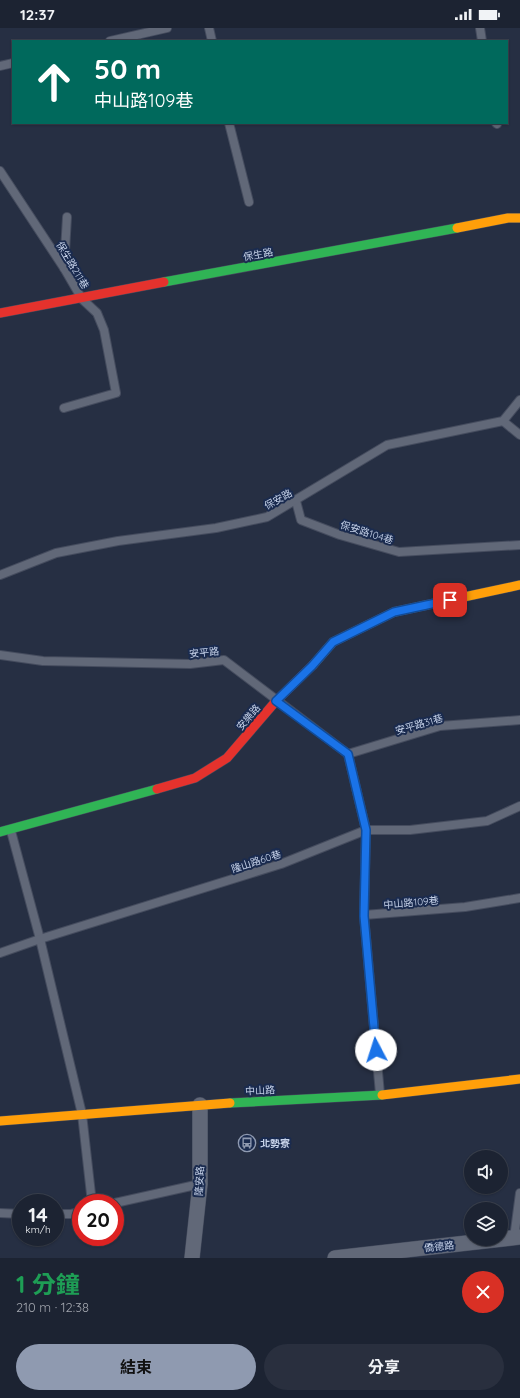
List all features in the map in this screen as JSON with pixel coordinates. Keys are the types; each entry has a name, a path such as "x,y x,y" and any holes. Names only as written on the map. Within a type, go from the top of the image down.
{"street":[{"name":"保生路","path":"0,313 82,299 500,220 520,218"},
{"name":"安樂路","path":"0,832 11,831 195,778 226,758 276,701 312,666 333,642 394,612 520,584"},
{"name":"中山路","path":"0,1121 200,1104 380,1095 520,1079"},
{"name":"隆安路","path":"192,1258 200,1184 200,1104"},
{"name":"僑德路","path":"335,1258 517,1237"}],"lane":[{"path":"114,40 167,28"},
{"path":"209,28 212,40"},
{"path":"480,28 482,40"},
{"path":"0,66 12,63"},
{"path":"229,124 249,202"},
{"name":"保生路211巷","path":"0,171 64,268 82,299 97,313 104,330 116,393 64,408"},
{"path":"64,268 67,216"},
{"path":"520,400 503,422 520,435"},
{"name":"保安路","path":"0,575 56,552 118,541 216,528 267,517 296,501 387,444 503,422"},
{"name":"保安路104巷","path":"296,501 301,520 340,535 399,552 520,545"},
{"name":"安平路","path":"0,655 42,661 175,664 190,664 224,660 276,701 348,754"},
{"name":"安平路31巷","path":"348,754 440,726 520,720"},
{"path":"348,754 366,830 364,916 380,1095"},
{"name":"隆山路60巷","path":"0,953 40,938 281,864 366,830 410,830 487,821 520,806"},
{"path":"11,831 40,938 82,1114 91,1194"},
{"name":"中山路109巷","path":"364,916 465,907 520,898"},
{"path":"124,1201 200,1184"},
{"path":"517,1237 520,1193"},
{"path":"0,1213 12,1214"}],"traffic: fast":[{"path":"164,282 457,228"},
{"path":"0,832 157,789"},
{"path":"230,1103 382,1095"}],"traffic: slow":[{"path":"457,228 508,218 520,218"},
{"path":"313,665 333,642 394,612 520,585"},
{"path":"382,1095 520,1079"},
{"path":"0,1121 230,1103"}],"traffic: jam":[{"path":"0,313 164,282"},
{"path":"157,789 195,778 227,758 276,701 313,665"}],"place":[{"name":"北勢寮","path":"247,1143"}],"route":[{"path":"376,1050 364,916 366,830 348,754 276,701 312,666 333,642 394,612 450,600"}]}
